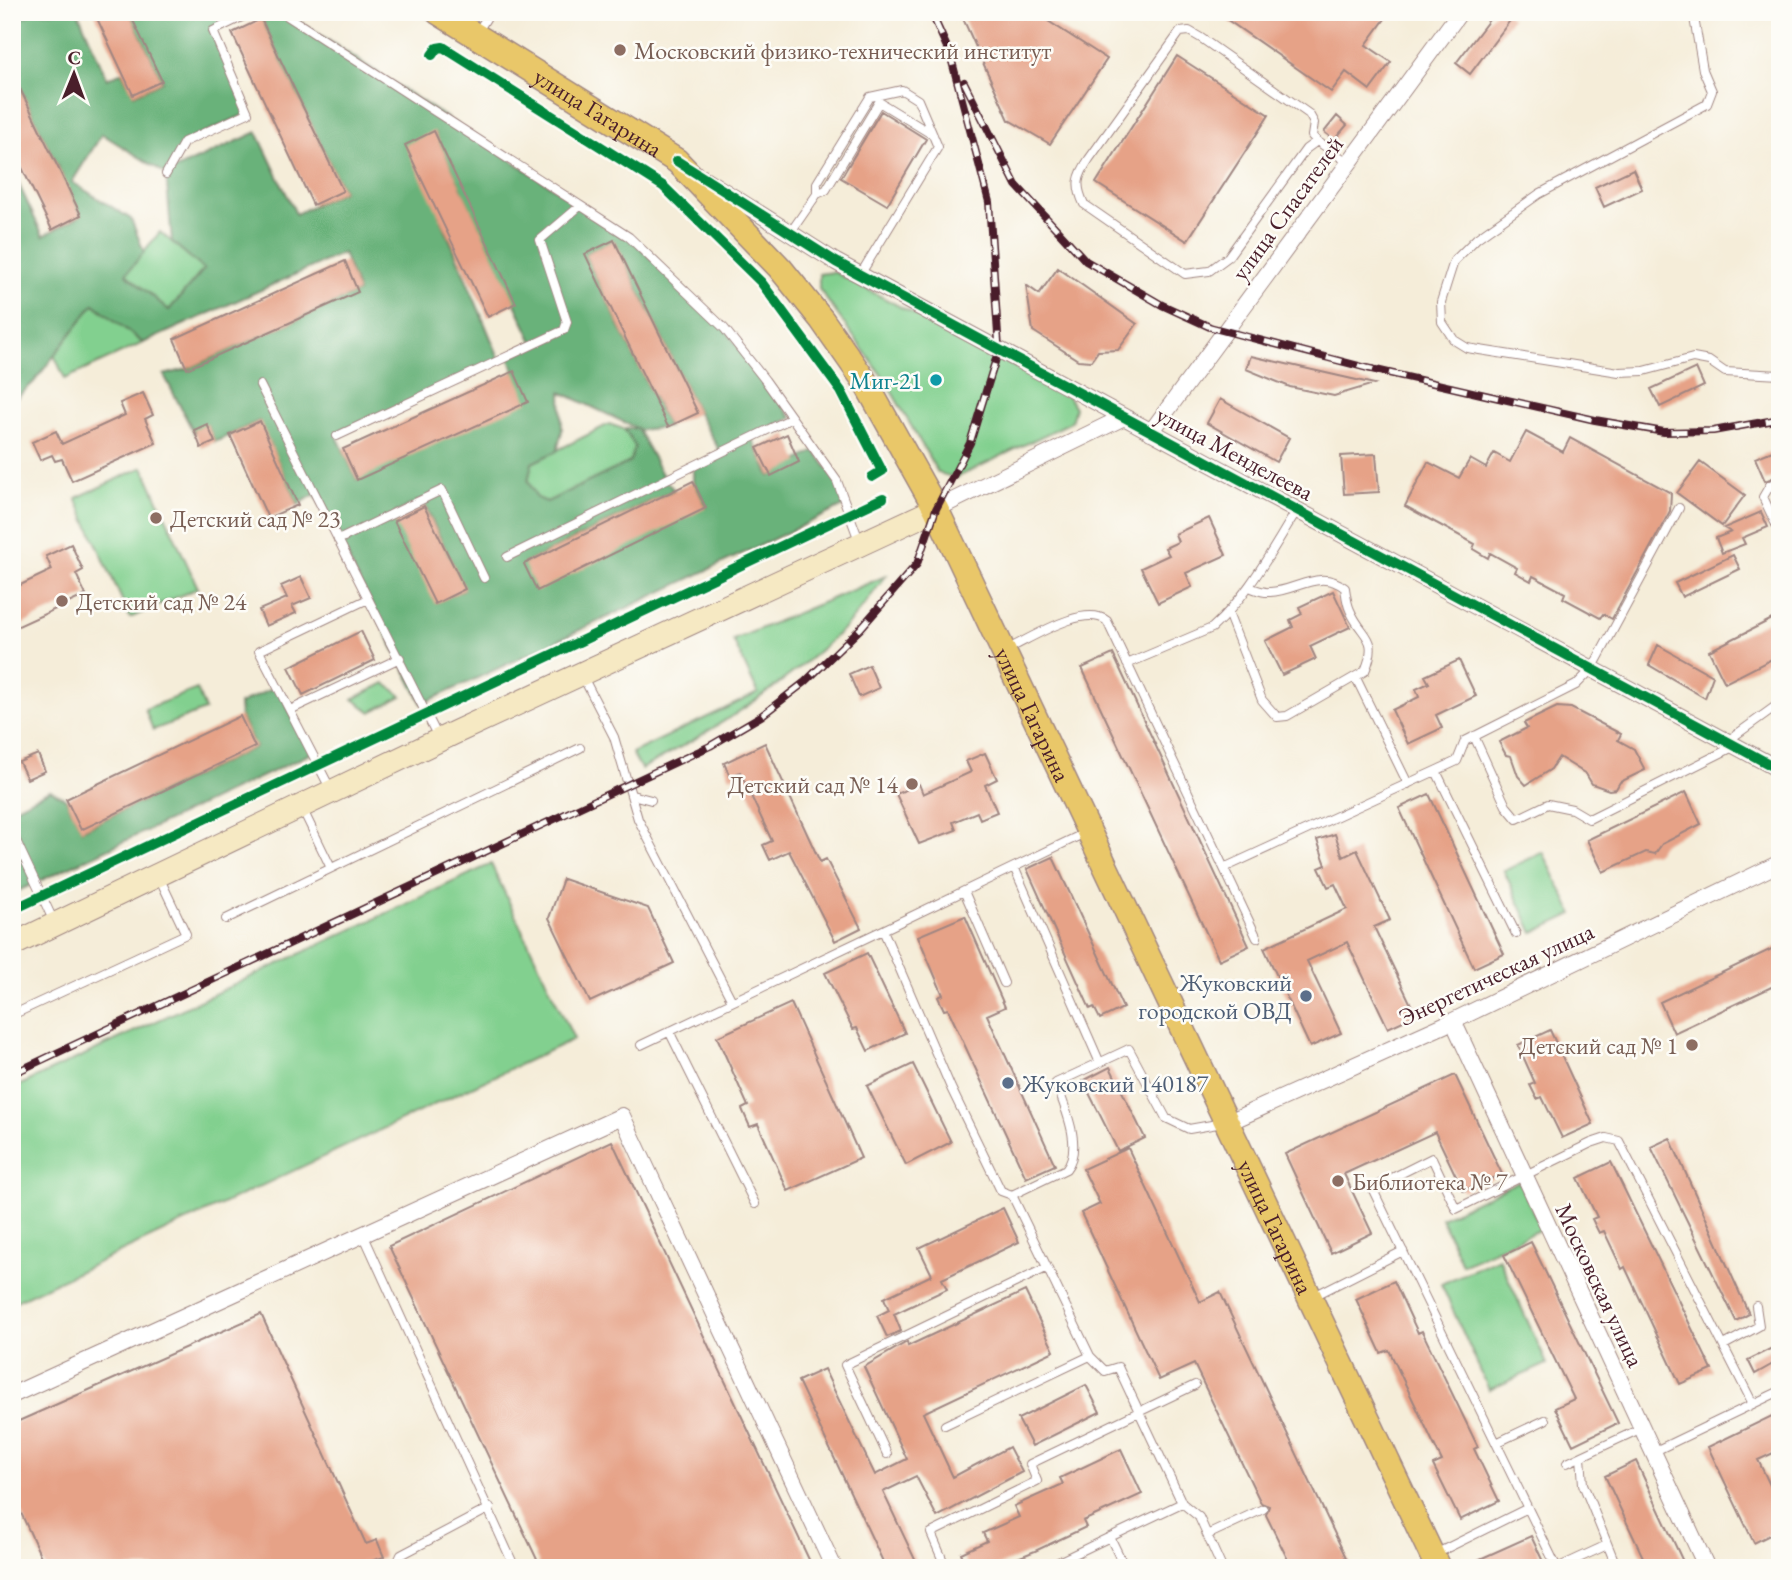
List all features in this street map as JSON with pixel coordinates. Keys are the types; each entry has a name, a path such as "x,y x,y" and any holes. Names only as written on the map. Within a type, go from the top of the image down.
{"main road":[{"name":"улица Гагарина","path":"438,12 677,161 780,268 822,320 864,380 936,509 1312,1297 1435,1562"},
{"path":"12,944 440,740 936,509"}],"street":[{"name":"улица Спасателей","path":"1151,432 1460,12"},
{"name":"улица Менделеева","path":"677,161 860,275 1780,770"},
{"path":"936,509 1124,417"},
{"name":"Энергетическая улица","path":"1229,1122 1453,1021 1780,863"},
{"name":"Московская улица","path":"1453,1021 1707,1568"},
{"path":"12,1395 622,1116 834,1568"}],"lane":[{"path":"166,174 184,142 248,113 212,31 252,12"},
{"path":"281,12 629,237 724,328 792,418 837,481 860,544"},
{"path":"475,36 490,12"},
{"path":"1693,12 1703,70 1712,91 1707,104 1539,194 1477,238 1454,261 1445,282 1442,321 1454,340 1467,348 1619,372 1644,371 1693,358 1709,362 1725,372 1780,375"},
{"path":"1317,141 1306,149 1228,257 1199,274 1185,274 1084,204 1078,191 1077,178 1089,159 1180,32 1189,31 1309,114 1314,123 1312,136 1349,163"},
{"path":"817,194 817,183 870,97 902,90 918,100 938,147 860,275"},
{"path":"790,233 817,194 826,190 879,102 933,135"},
{"path":"337,436 564,331 567,322 540,240 580,206"},
{"path":"260,385 440,740"},
{"path":"507,557 792,418"},
{"path":"1780,481 1770,485 1763,497 1780,533"},
{"path":"338,540 442,490 484,578"},
{"path":"1226,867 1457,761 1465,741 1576,685 1592,668 1679,508"},
{"path":"1127,664 1212,628 1249,587 1297,509"},
{"path":"1228,613 1262,700 1276,717 1287,716 1364,671 1372,650 1370,638 1349,610 1345,587 1322,579 1307,580 1268,593 1249,587"},
{"path":"332,792 259,651 368,599"},
{"path":"1003,652 1071,619 1091,615 1107,621 1226,867 1257,938"},
{"path":"290,710 400,658"},
{"path":"582,675 614,737 638,819 732,1002"},
{"path":"1356,678 1408,784"},
{"path":"1474,736 1506,806 1517,819 1548,804 1572,809 1589,819 1730,744 1780,704"},
{"path":"226,919 580,748"},
{"path":"1436,771 1516,933"},
{"path":"632,795 651,800"},
{"path":"301,806 331,868"},
{"path":"641,1045 1090,831"},
{"path":"12,832 55,924"},
{"path":"1014,867 1100,1063"},
{"path":"12,1015 186,934 158,875"},
{"path":"964,891 1004,983"},
{"path":"883,930 1001,1191 1012,1195 1090,1356 1105,1371 1118,1367 1182,1503 1199,1517 1222,1568"},
{"path":"669,1031 755,1205"},
{"path":"1012,1195 1066,1169 1070,1164 1071,1129 1056,1083 1129,1049 1166,1118 1189,1129 1229,1122"},
{"path":"1607,1545 1557,1568 1372,1188 1432,1158 1456,1209 1591,1143 1606,1138 1619,1141 1753,1404"},
{"path":"363,1234 515,1568"},
{"path":"1312,1297 1403,1251"},
{"path":"887,1454 845,1365 1046,1268"},
{"path":"1724,1345 1759,1326 1756,1306"},
{"path":"945,1425 1090,1356"},
{"path":"946,1568 931,1534 1037,1481 1030,1464 1195,1385"},
{"path":"1653,1452 1780,1391"},
{"path":"1496,1443 1545,1420"},
{"path":"1567,1463 1642,1428"},
{"path":"1581,1457 1583,1484 1617,1568"},
{"path":"1046,1568 1182,1503"},
{"path":"395,1568 401,1555 490,1508"},
{"path":"1207,1535 1263,1508"},
{"path":"1435,1562 1528,1508"},
{"path":"1110,1537 1125,1568"}],"green space":[{"path":"34,12 78,12 107,79 122,72 134,95 162,81 129,12 252,12 213,31 248,113 184,142 167,173 257,132 296,214 343,191 261,19 266,12 285,12 629,237 724,328 792,418 752,438 770,476 815,451 837,481 846,505 422,704 315,494 298,505 259,421 215,442 207,425 194,433 164,375 187,369 358,292 343,253 143,343 94,304 34,382 12,402 12,170 43,236 81,215 12,72 12,23","holes":["434,132 534,344 509,356 514,371 357,480 337,436 500,360 439,214","102,134 166,174 172,242 204,269 169,310 126,274 144,252 131,219 72,182","614,240 698,413 721,453 693,467 693,481 706,507 524,564 674,490 665,480 638,430 668,427 585,254","561,392 636,428 624,429 635,446 630,462 547,502 537,498 528,481 532,463 557,451 562,431","422,499 464,589 436,603 393,514"]},
{"path":"160,232 204,269 169,311 125,274"},
{"path":"834,272 1067,394 1075,408 1071,422 956,478 938,473 885,380 819,289 819,274"},
{"path":"94,304 143,343 65,379 54,355"},
{"path":"609,424 624,429 635,446 630,462 547,502 537,498 528,481 532,463"},
{"path":"143,467 198,588 130,618 76,498"},
{"path":"886,576 848,624 796,671 721,723 641,769 632,753 758,693 733,640"},
{"path":"385,683 402,696 371,712 353,699"},
{"path":"277,686 312,753 12,894 12,809 50,790 66,799 82,830 255,747 240,716 239,704"},
{"path":"197,689 205,710 153,730 145,709"},
{"path":"1543,852 1573,914 1533,933 1504,871"},
{"path":"491,864 574,1039 12,1303 12,1089"},
{"path":"1519,1181 1541,1229 1462,1265 1441,1218"},
{"path":"1499,1258 1547,1364 1489,1390 1441,1284"}],"building":[{"path":"94,12 129,12 162,81 133,95"},
{"path":"960,12 1034,12 1107,59 1050,144 1009,120"},
{"path":"1216,12 1390,12 1366,45 1391,62 1370,90 1346,72 1331,92"},
{"path":"1495,12 1505,12 1512,18 1470,74 1456,63"},
{"path":"261,19 343,191 313,205 232,33"},
{"path":"1177,56 1269,115 1187,241 1096,183"},
{"path":"12,72 81,215 52,230 12,147"},
{"path":"881,111 926,139 887,205 841,178"},
{"path":"1337,116 1347,125 1334,140 1324,132"},
{"path":"434,131 516,303 488,317 405,145"},
{"path":"1633,169 1642,189 1604,207 1595,187"},
{"path":"614,240 698,413 668,427 585,254"},
{"path":"345,261 358,292 187,369 174,339"},
{"path":"1058,268 1137,324 1118,350 1098,351 1091,361 1078,360 1033,331 1026,285 1039,294"},
{"path":"1251,356 1374,384 1334,396 1290,387 1246,369"},
{"path":"1696,368 1704,386 1660,407 1651,389"},
{"path":"514,371 528,402 357,480 343,449"},
{"path":"143,393 153,415 145,419 156,443 72,481 62,459 55,461 52,455 40,460 32,442 56,431 62,444 125,415 120,403"},
{"path":"1220,399 1289,438 1276,462 1207,423"},
{"path":"260,421 298,505 268,518 230,435"},
{"path":"207,424 215,442 201,448 194,430"},
{"path":"1526,432 1563,452 1570,438 1671,493 1670,511 1612,619 1603,614 1600,618 1563,598 1565,593 1533,576 1531,581 1515,572 1517,568 1490,553 1488,558 1473,549 1475,544 1405,506 1428,462 1459,478 1470,459 1486,468 1494,453 1510,462"},
{"path":"787,434 799,462 771,476 757,448"},
{"path":"1780,448 1780,475 1765,481 1755,458"},
{"path":"1376,454 1379,492 1344,494 1341,456"},
{"path":"1700,462 1745,495 1722,526 1677,493"},
{"path":"693,481 706,508 537,591 524,564"},
{"path":"424,506 465,589 435,604 394,521"},
{"path":"1761,512 1768,527 1742,538 1745,544 1722,553 1716,538 1731,532 1724,528"},
{"path":"1209,518 1226,555 1186,573 1192,587 1158,603 1141,568 1169,555 1165,548 1178,542 1175,534"},
{"path":"71,544 83,570 76,574 86,595 12,629 12,589 52,570 46,556"},
{"path":"1733,555 1740,569 1682,597 1675,583"},
{"path":"301,577 311,598 292,606 296,613 266,626 259,610 287,598 281,586"},
{"path":"1333,591 1350,627 1310,646 1316,659 1282,675 1265,641 1293,627 1290,620 1302,614 1299,607"},
{"path":"1780,615 1780,655 1725,683 1709,651"},
{"path":"361,631 375,660 303,695 289,667"},
{"path":"1658,645 1713,676 1705,698 1649,665"},
{"path":"1113,654 1249,946 1219,960 1082,668"},
{"path":"1459,660 1476,696 1436,715 1442,728 1408,744 1392,710 1419,697 1416,689 1429,683 1425,676"},
{"path":"869,665 879,688 859,697 849,674"},
{"path":"1557,707 1571,708 1621,734 1618,740 1634,749 1645,770 1620,782 1616,789 1609,790 1592,784 1586,774 1559,757 1551,769 1526,785 1518,776 1511,756 1506,755 1499,742 1527,728 1524,723"},
{"path":"240,716 255,747 81,830 66,799"},
{"path":"765,743 820,862 826,859 861,928 835,941 789,851 770,860 763,845 772,841 740,772 730,777 724,763"},
{"path":"985,753 997,779 985,785 997,812 980,819 977,812 953,822 956,830 919,844 896,794 919,784 923,794 971,772 966,761"},
{"path":"38,754 45,771 27,779 19,762"},
{"path":"1686,792 1701,824 1662,844 1655,854 1646,852 1603,872 1587,840"},
{"path":"1429,794 1504,954 1474,968 1399,808"},
{"path":"1335,834 1343,857 1357,850 1390,920 1374,927 1416,1015 1388,1028 1347,942 1307,961 1341,1033 1310,1047 1264,948 1347,909 1335,884 1328,887 1319,868 1326,865 1317,840"},
{"path":"1053,857 1123,1008 1100,1019 1094,1007 1090,1009 1027,869"},
{"path":"563,879 648,908 674,963 590,1002 549,918"},
{"path":"965,916 1005,1007 987,1015 1055,1165 1026,1178 948,1009 944,1010 938,997 943,995 918,936"},
{"path":"1780,945 1780,983 1674,1033 1660,1002"},
{"path":"867,953 905,1033 868,1051 857,1028 853,1029 825,973"},
{"path":"791,1003 861,1158 788,1191 758,1124 750,1127 742,1109 748,1106 717,1037"},
{"path":"1550,1030 1593,1124 1562,1138 1542,1097 1537,1099 1530,1085 1535,1083 1518,1045"},
{"path":"913,1064 951,1142 906,1165 867,1086"},
{"path":"1110,1067 1145,1138 1118,1151 1083,1081"},
{"path":"1455,1075 1502,1174 1463,1191 1435,1132 1344,1174 1372,1233 1331,1253 1285,1154"},
{"path":"1670,1138 1749,1314 1736,1321 1651,1147"},
{"path":"612,1141 813,1568 541,1568 389,1246"},
{"path":"1128,1148 1200,1302 1220,1292 1351,1568 1292,1568 1266,1515 1269,1506 1261,1503 1194,1364 1159,1380 1081,1213 1100,1204 1083,1169"},
{"path":"1611,1162 1712,1370 1680,1384 1625,1267 1622,1269 1604,1231 1599,1233 1592,1219 1597,1217 1578,1178"},
{"path":"1003,1208 1019,1242 942,1279 947,1289 894,1314 901,1331 887,1337 877,1316 889,1310 884,1298 932,1275 919,1248"},
{"path":"1531,1242 1618,1423 1573,1445 1555,1408 1574,1399 1504,1255"},
{"path":"1394,1281 1418,1333 1422,1331 1478,1447 1474,1449 1499,1501 1460,1520 1433,1465 1442,1461 1389,1350 1381,1353 1356,1299"},
{"path":"1025,1291 1054,1351 923,1413 953,1477 1009,1447 1022,1472 937,1517 916,1476 883,1492 919,1568 886,1568 798,1381 824,1369 875,1475 907,1459 864,1367 907,1342 908,1346"},
{"path":"261,1314 366,1544 377,1540 384,1557 374,1560 377,1568 46,1568 12,1493 12,1424"},
{"path":"1780,1344 1780,1360 1755,1374 1748,1360"},
{"path":"1086,1385 1100,1412 1032,1446 1018,1419"},
{"path":"1780,1412 1780,1450 1758,1460 1780,1506 1780,1530 1754,1543 1708,1447"},
{"path":"1121,1449 1142,1494 1083,1521 1086,1527 1035,1551 993,1568 968,1568 961,1553 987,1541 983,1533 1019,1517 1014,1506 1063,1484 1060,1478"},
{"path":"1636,1461 1686,1568 1648,1568 1605,1476"},
{"path":"1531,1536 1546,1568 1460,1568"}],"railway":[{"path":"12,1074 710,746 761,716 805,682 860,629 917,564 936,509 970,443 999,349 989,202 950,54 931,12"},
{"path":"964,82 1016,185 1086,261 1162,305 1210,327 1367,368 1595,420 1664,432 1713,431 1780,419"}],"cycle path":[{"path":"432,55 437,48 443,47 663,186 761,282 841,391 882,471 872,477"},
{"path":"677,161 836,262 1780,770"},
{"path":"12,910 883,498"}],"place":[{"name":"Московский физико-технический институт","path":"620,50"},
{"name":"Миг-21","path":"936,380"},
{"name":"Детский сад № 23","path":"156,518"},
{"name":"Детский сад № 24","path":"62,601"},
{"name":"Детский сад № 14","path":"912,784"},
{"name":"Жуковский городской ОВД","path":"1306,996"},
{"name":"Детский сад № 1","path":"1692,1045"},
{"name":"Жуковский 140187","path":"1008,1083"},
{"name":"Библиотека № 7","path":"1338,1181"}]}
